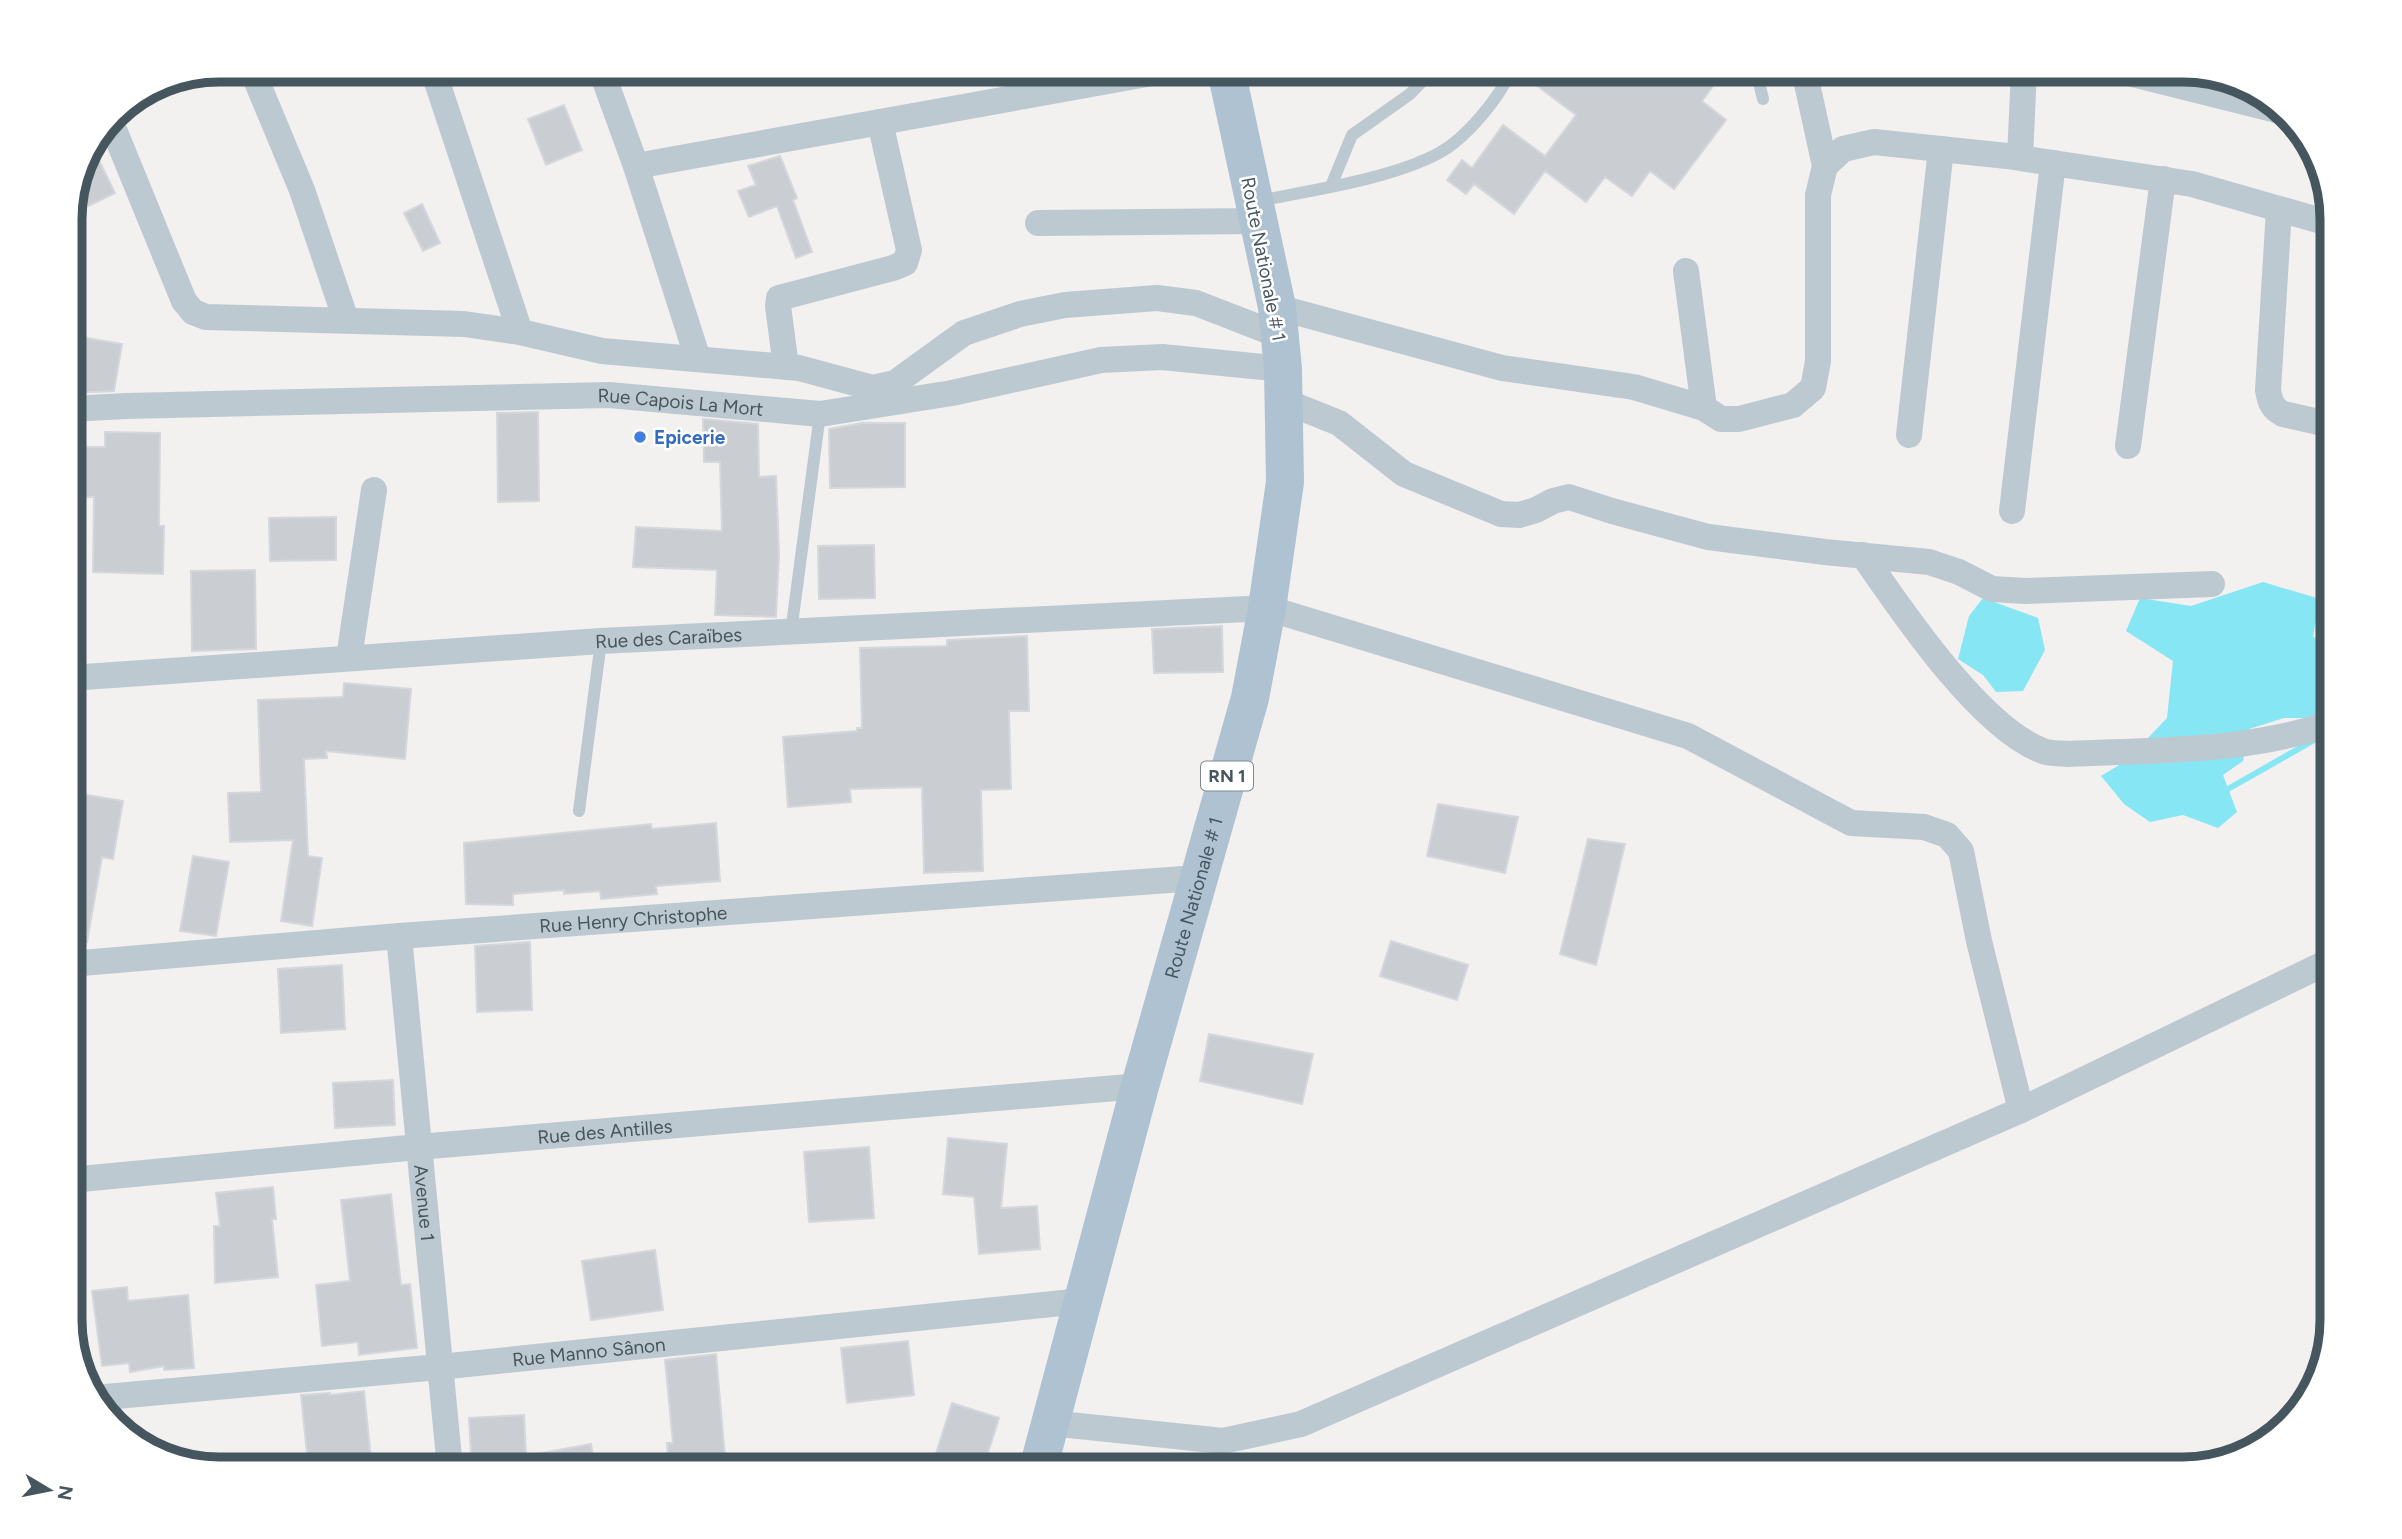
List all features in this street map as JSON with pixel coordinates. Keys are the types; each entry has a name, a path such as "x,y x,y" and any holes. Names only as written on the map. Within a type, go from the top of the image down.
{"main road":[{"name":"Route Nationale # 1","path":"1041,1457 1197,878 1250,698 1267,608 1285,482 1281,353 1256,211 1229,82"}],"street":[{"path":"257,82 302,190 346,320"},
{"path":"437,82 520,332"},
{"path":"605,82 636,166 698,359"},
{"path":"636,166 1102,82"},
{"path":"1281,353 1502,368 1634,387 1704,408 1721,419 1739,419 1793,405 1812,388 1818,361 1818,195 1825,166 1807,82"},
{"path":"2020,158 2023,82"},
{"path":"2164,82 2260,106"},
{"path":"786,367 779,298 905,263 909,250 880,122"},
{"path":"115,131 184,301 193,312 206,317 464,324 520,332 603,351 799,368 873,388 895,383 964,333 1020,314 1065,305 1157,298 1196,303 1281,353 1339,422 1404,474 1501,514 1519,515 1569,497 1612,512 1708,537 1929,562 1959,572 1992,589 2212,584"},
{"path":"1825,166 1843,149 1874,142 1941,149 2192,184 2320,221"},
{"path":"1909,435 1941,149"},
{"path":"2012,511 2053,163"},
{"path":"2128,446 2163,179"},
{"path":"2279,209 2268,390 2270,403 2283,414 2320,422"},
{"path":"1038,223 1256,211"},
{"path":"1686,271 1704,408"},
{"name":"Rue Capois La Mort","path":"83,408 609,395 820,414 952,393 1101,360 1281,353"},
{"path":"349,659 373,490"},
{"path":"1863,555 1902,612 1968,694 2015,736 2044,752 2069,754 2221,747 2320,726"},
{"name":"Rue des Caraïbes","path":"83,677 601,641 1267,608 1689,736 1852,822 1924,827 1947,835 1961,851 1979,941 2021,1110"},
{"name":"Rue Henry Christophe","path":"83,963 399,936 1197,878"},
{"name":"Avenue 1","path":"399,936 449,1457"},
{"path":"1050,1423 1223,1441 1301,1424 2021,1110 2320,966"},
{"name":"Rue des Antilles","path":"83,1179 418,1147 1140,1086"},
{"name":"Rue Manno Sânon","path":"107,1397 439,1367 1082,1301"}],"lane":[{"path":"1331,186 1352,135 1410,94 1422,82"},
{"path":"1256,211 1331,186 1396,170 1440,153 1473,125 1506,82"},
{"path":"1759,82 1763,99"},
{"path":"791,632 820,414"},
{"path":"579,811 601,641"}],"water":[{"path":"2263,582 2320,599 2313,637 2320,640 2320,718 2284,718 2249,729 2243,761 2223,775 2237,812 2218,828 2183,815 2150,822 2124,804 2101,776 2126,761 2167,718 2173,661 2126,631 2140,598 2191,606"},
{"path":"1983,598 2038,618 2045,650 2023,691 1996,692 1983,675 1958,659 1969,616"}],"building":[{"path":"1532,82 1716,82 1702,101 1726,120 1674,189 1650,171 1632,196 1605,177 1586,202 1545,171 1514,214 1474,184 1466,194 1447,180 1462,160 1472,168 1503,125 1545,156 1576,115"},
{"path":"564,105 582,150 546,165 528,119"},
{"path":"780,156 797,198 793,200 812,252 796,258 777,206 749,217 738,191 756,185 748,166"},
{"path":"97,157 115,193 83,209 87,184"},
{"path":"422,204 440,243 423,251 404,213"},
{"path":"83,337 122,344 114,391 83,392"},
{"path":"538,412 539,501 498,502 497,413"},
{"path":"703,419 758,424 759,477 776,476 779,554 776,617 715,615 717,570 633,567 636,527 722,531 720,462 704,462"},
{"path":"862,423 905,423 905,487 830,488 829,429"},
{"path":"105,432 160,433 159,526 164,526 163,574 93,572 94,497 83,497 83,447 105,447"},
{"path":"336,517 336,560 270,561 269,518"},
{"path":"874,545 875,598 819,599 818,546"},
{"path":"255,570 256,649 192,651 191,571"},
{"path":"1222,626 1223,672 1154,673 1152,629"},
{"path":"1027,636 1029,711 1009,711 1011,789 981,790 983,871 924,873 922,787 850,789 851,802 788,807 783,737 857,731 857,728 862,728 860,648 947,646 947,640"},
{"path":"344,683 411,689 405,759 326,751 327,758 304,759 308,856 322,858 312,926 281,921 293,840 230,842 228,793 261,792 258,700 343,697"},
{"path":"83,794 123,801 113,859 102,857 87,942 83,941"},
{"path":"1438,804 1518,817 1505,873 1427,856"},
{"path":"716,823 720,881 656,886 657,894 601,899 600,891 564,894 564,890 513,894 513,905 466,904 464,843 651,824 652,829"},
{"path":"1588,839 1625,844 1596,965 1560,954"},
{"path":"193,856 229,862 216,936 180,931"},
{"path":"1391,941 1468,965 1457,1000 1380,976"},
{"path":"530,942 532,1010 477,1012 475,946"},
{"path":"342,965 345,1029 281,1033 278,969"},
{"path":"1209,1034 1313,1054 1302,1104 1200,1081"},
{"path":"393,1080 395,1125 335,1128 333,1083"},
{"path":"948,1138 1007,1144 1001,1208 1037,1206 1040,1249 979,1254 974,1197 943,1194"},
{"path":"869,1147 874,1218 809,1222 804,1152"},
{"path":"273,1187 276,1219 272,1219 278,1277 215,1283 214,1226 220,1226 216,1193"},
{"path":"391,1194 401,1285 410,1284 417,1348 359,1355 358,1342 322,1346 316,1285 350,1281 341,1200"},
{"path":"655,1250 663,1310 591,1320 582,1261"},
{"path":"127,1287 128,1301 188,1295 194,1368 164,1370 164,1366 130,1372 129,1363 102,1366 92,1291"},
{"path":"908,1341 914,1395 847,1403 841,1348"},
{"path":"716,1354 725,1457 668,1457 667,1443 673,1443 665,1360"},
{"path":"364,1391 371,1457 307,1457 301,1395"},
{"path":"952,1403 999,1418 987,1457 935,1457"},
{"path":"524,1415 526,1456 591,1444 593,1457 471,1457 469,1418"}],"waterway":[{"path":"2228,789 2316,739 2320,739"}],"place":[{"name":"Epicerie","path":"640,437"}]}
